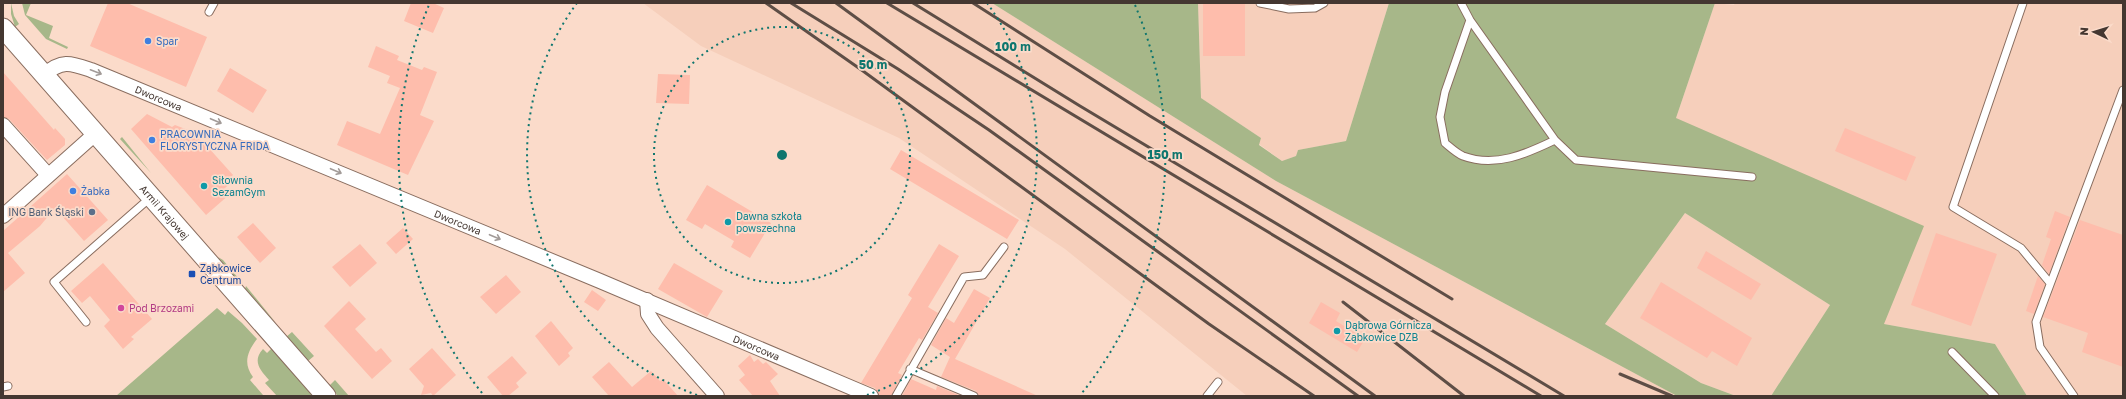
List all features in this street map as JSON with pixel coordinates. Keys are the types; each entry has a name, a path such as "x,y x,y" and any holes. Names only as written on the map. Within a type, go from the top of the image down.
{"main road":[{"name":"Armii Krajowej","path":"3,28 51,70 96,134 326,396"}],"street":[{"name":"Dworcowa","path":"51,70 71,64 91,70 647,300 871,396"},
{"path":"4,129 48,175"},
{"path":"3,216 96,134"},
{"path":"647,300 648,314 657,328 717,396"}],"lane":[{"path":"209,12 214,3"},
{"path":"1260,3 1289,9 1314,8 1324,3"},
{"path":"1461,3 1470,20 1555,140 1576,160 1752,177"},
{"path":"2023,3 1953,207 2021,248 2050,284"},
{"path":"1470,20 1445,92 1440,116 1445,143 1462,156 1480,160 1507,160 1530,152 1555,140"},
{"path":"2074,396 2040,347 2036,322 2123,90"},
{"path":"86,322 54,282 151,197"},
{"path":"896,396 910,369 964,277 983,275 1004,247"},
{"path":"1952,352 1995,396"},
{"path":"910,369 974,396"},
{"path":"1207,396 1218,382"}],"shaded area":[{"path":"643,3 992,3 1276,181 1677,396 1247,396 1065,249 899,138 701,46"},
{"path":"1198,3 1389,3 1346,141 1298,150 1296,156 1282,161 1259,144 1261,138 1201,98"},
{"path":"1715,3 1734,5 1735,3 2123,3 2123,396 2027,396 1995,344 1884,324 1676,118"},
{"path":"1685,213 1830,305 1771,396 1736,396 1701,383 1605,324"}],"green space":[{"path":"11,3 14,16 19,24 15,27 11,14"},
{"path":"22,3 31,3 26,15 53,26 49,38 68,47 67,49 46,39 25,15"},
{"path":"992,3 1198,3 1201,98 1261,138 1259,145 1282,161 1296,156 1298,150 1346,141 1389,3 1715,3 1676,118 1924,226 1884,324 1995,344 2027,396 1771,396 1830,305 1685,213 1605,324 1701,383 1736,396 1677,396 1276,181"},
{"path":"122,137 151,173 120,139"},
{"path":"218,257 223,260 239,279 236,279"},
{"path":"246,286 276,323 245,289"},
{"path":"217,308 225,315 228,311 257,339 249,353 247,363 253,377 250,380 263,395 116,396"},
{"path":"292,332 314,356 308,361 286,337"},
{"path":"272,348 314,396 277,396 265,383 269,380 258,365 258,358 263,349 267,353"},
{"path":"335,380 349,396 338,396 329,386"}],"building":[{"name":"Spar","path":"108,3 127,3 207,37 186,87 90,46"},
{"path":"411,3 433,3 444,8 433,33 404,21"},
{"path":"1203,3 1245,3 1245,56 1203,56"},
{"path":"376,46 399,56 397,60 422,70 424,67 437,72 420,115 434,121 408,175 337,145 347,121 380,134 400,88 387,83 390,76 368,67"},
{"path":"230,68 267,90 253,113 217,91"},
{"path":"3,72 54,130 55,128 65,139 65,145 47,160 9,119 3,117"},
{"path":"658,74 690,75 689,104 656,103"},
{"path":"147,114 172,127 175,125 188,130 207,146 233,175 231,177 234,180 225,188 230,194 206,215 131,129"},
{"path":"1845,128 1916,157 1906,181 1835,151"},
{"path":"901,150 1019,220 1007,239 890,169"},
{"path":"67,174 108,220 84,241 55,208 40,226 8,253 25,273 3,292 3,231"},
{"name":"Dawna szkoła powszechna","path":"707,185 771,223 750,258 731,247 734,241 705,224 702,229 686,220"},
{"path":"2055,211 2070,217 2049,274 2042,265 2051,239 2046,237"},
{"path":"2080,220 2123,235 2123,367 2082,352 2088,333 2043,317"},
{"path":"253,223 276,248 260,263 237,237"},
{"path":"403,228 413,239 396,254 386,243"},
{"path":"1936,233 1997,254 1971,326 1911,305"},
{"path":"360,244 377,263 350,287 332,267"},
{"path":"939,244 959,256 928,307 938,313 922,340 919,338 898,373 902,375 891,396 879,396 875,388 861,383 912,298 908,295"},
{"path":"1706,251 1761,284 1751,300 1697,268"},
{"name":"Pod Brzozami","path":"103,263 152,319 131,337 134,339 123,349 104,326 110,320 90,296 82,303 71,291"},
{"path":"674,263 723,291 707,317 658,289"},
{"path":"506,275 521,292 496,314 480,297"},
{"path":"2038,276 2045,284 2034,314 2026,311"},
{"path":"1661,282 1752,338 1737,366 1712,351 1707,358 1640,318"},
{"path":"974,289 990,298 955,359 1038,396 979,396 976,391 941,377 950,357 931,345 946,318 954,323"},
{"path":"592,290 606,300 598,311 584,302"},
{"path":"349,301 366,319 355,329 376,352 381,348 392,361 372,379 324,326"},
{"name":"Dąbrowa Górnicza Ząbkowice DZB","path":"1321,302 1340,313 1336,321 1365,339 1357,352 1309,323"},
{"path":"551,321 573,348 568,353 570,356 559,366 535,336"},
{"path":"432,348 456,375 433,396 431,393 421,395 424,386 409,369"},
{"path":"750,355 754,362 758,359 763,364 766,362 778,374 770,381 780,396 753,396 739,380 745,375 738,366"},
{"path":"512,356 527,373 516,383 519,387 508,396 503,396 487,377"},
{"path":"609,362 632,387 651,371 660,381 663,379 678,396 609,396 592,377"},
{"path":"911,379 936,390 937,386 961,396 902,396"}],"railway":[{"path":"766,3 863,71 1209,324 1314,396"},
{"path":"791,3 898,69 989,130 1358,396"},
{"path":"836,3 1375,396"},
{"path":"887,3 1541,396"},
{"path":"913,3 1080,106 1564,396"},
{"path":"973,3 1150,116 1452,299"},
{"path":"1343,302 1464,396"},
{"path":"1620,374 1672,396"}],"place":[{"name":"Spar","path":"148,41"},
{"name":"PRACOWNIA FLORYSTYCZNA FRIDA","path":"152,140"},
{"name":"Siłownia SezamGym","path":"204,186"},
{"name":"Żabka","path":"73,191"},
{"name":"ING Bank Śląski","path":"92,212"},
{"name":"Dawna szkoła powszechna","path":"728,222"},
{"name":"Ząbkowice Centrum","path":"192,274"},
{"name":"Pod Brzozami","path":"121,308"},
{"name":"Dąbrowa Górnicza Ząbkowice DZB","path":"1337,331"}]}
